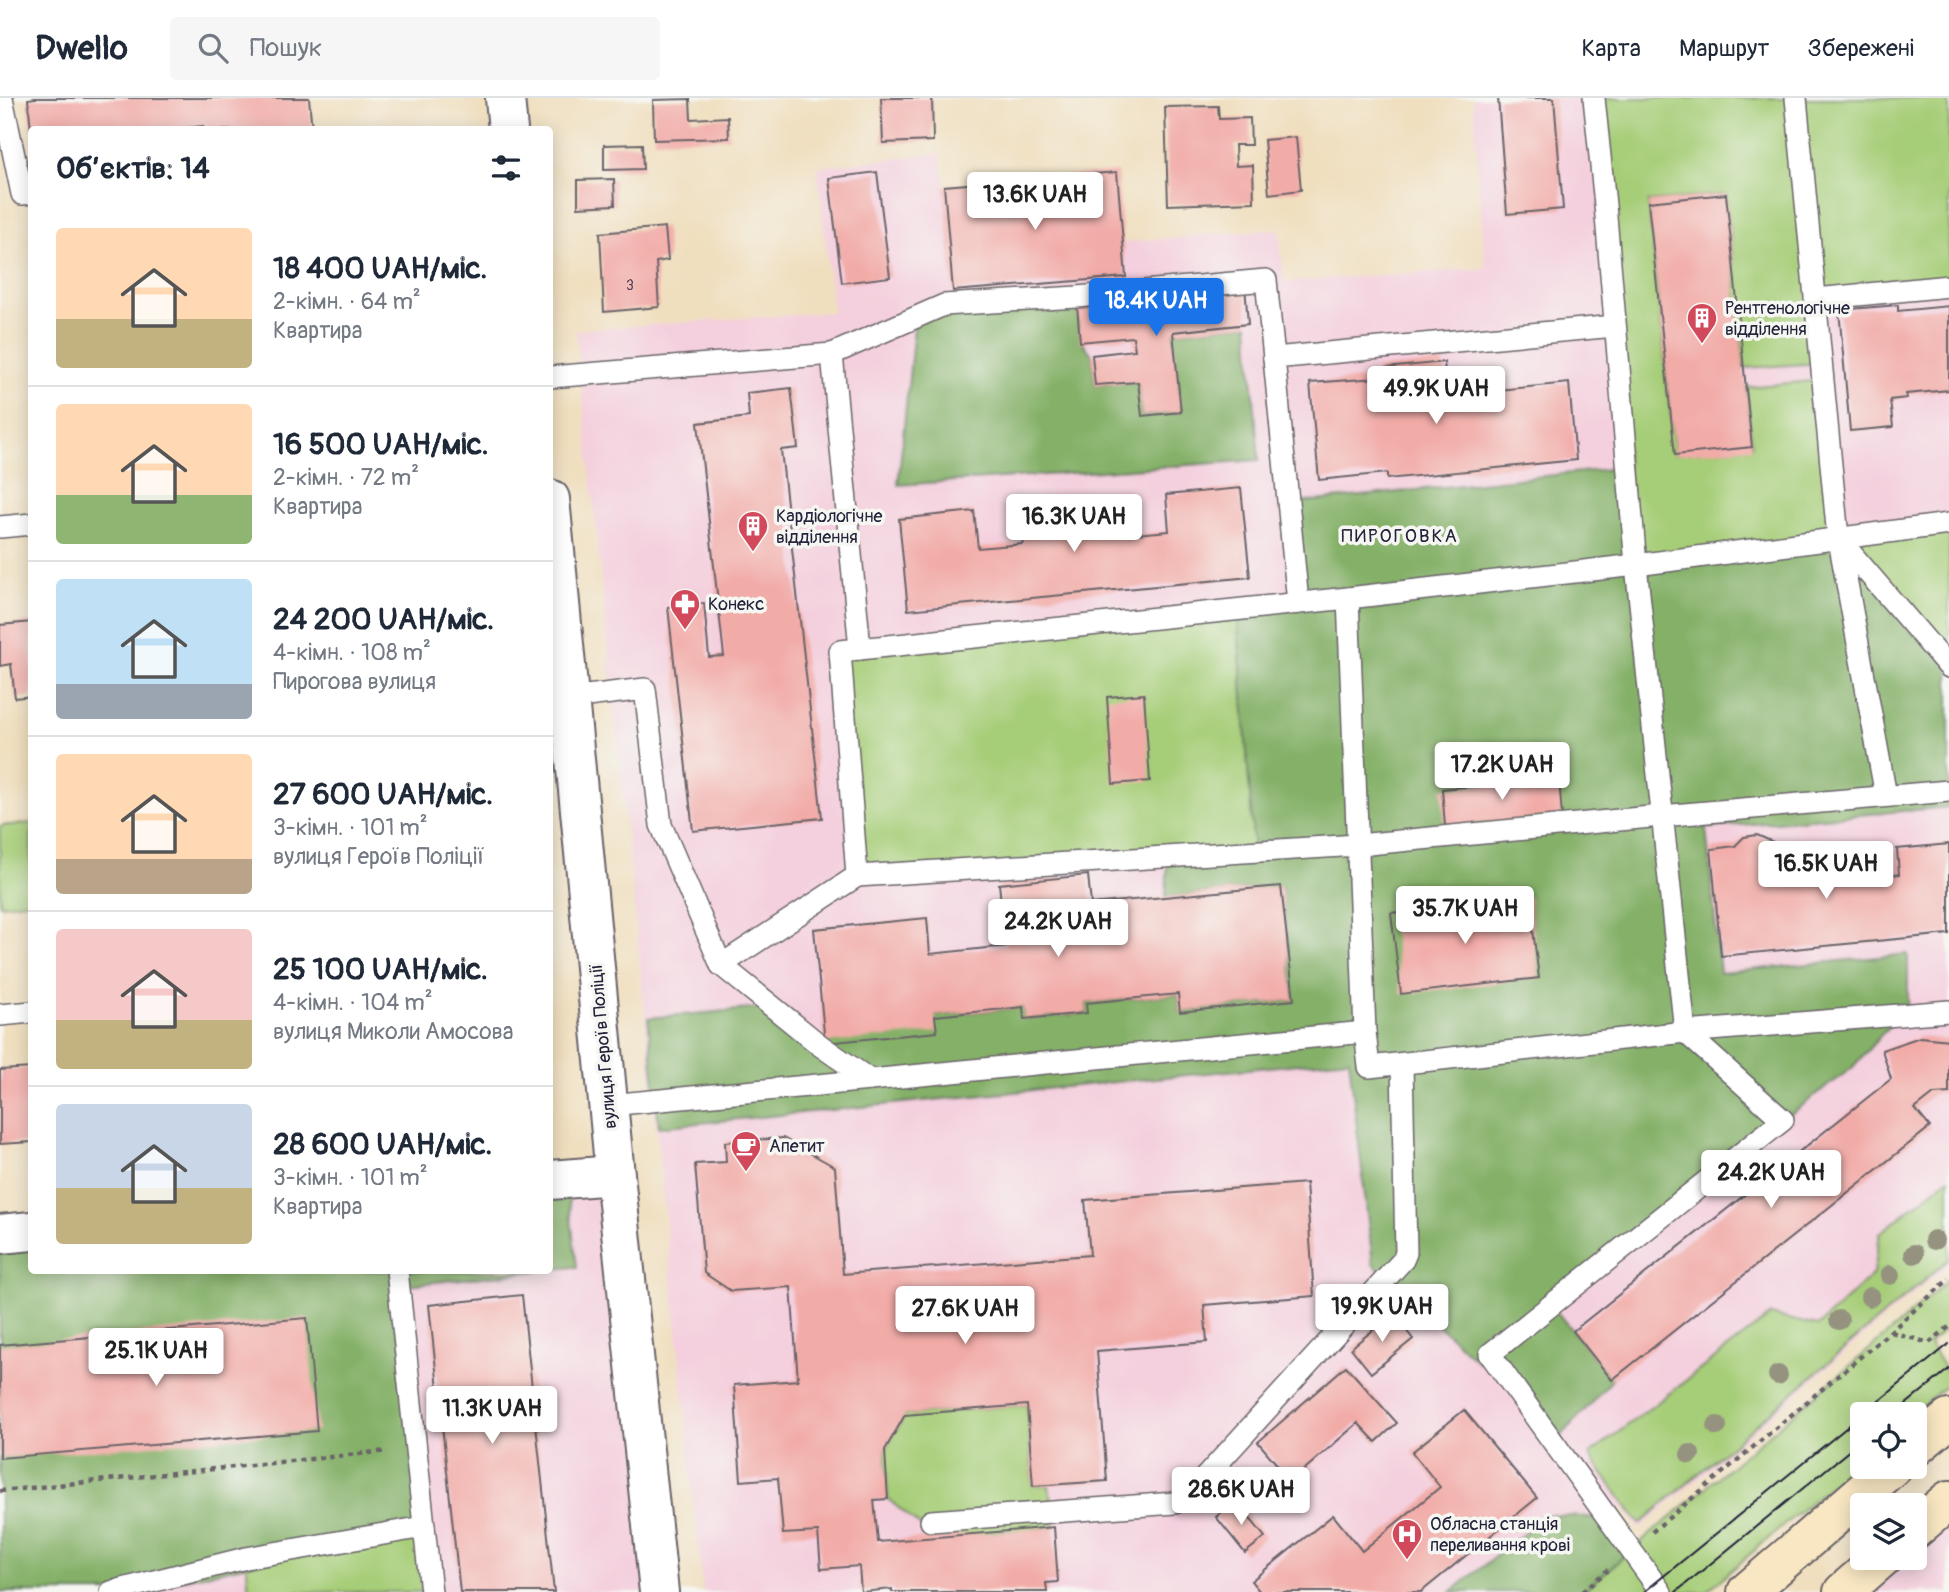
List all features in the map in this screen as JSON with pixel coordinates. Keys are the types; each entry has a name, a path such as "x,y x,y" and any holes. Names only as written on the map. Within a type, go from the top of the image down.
{"main road":[{"path":"1927,1437 1949,1419"},
{"path":"1746,1592 1878,1479"},
{"path":"1927,1519 1949,1500"},
{"path":"1843,1592 1868,1570"}],"street":[{"path":"506,98 508,126"},
{"name":"вулиця Героїв Поліції","path":"553,560 570,698 615,1175 659,1592"},
{"path":"553,1180 615,1175"},
{"path":"0,1234 28,1231"}],"lane":[{"path":"2,98 22,194 28,193"},
{"path":"1594,98 1636,565 1685,1032 1783,1120 1490,1354 1661,1592"},
{"path":"1796,98 1838,538 1886,796"},
{"path":"553,377 832,354 944,305 1077,297 1266,280 1298,603"},
{"path":"1816,299 1949,286"},
{"path":"1274,358 1615,326"},
{"path":"832,354 860,649"},
{"path":"0,527 28,524"},
{"path":"857,876 840,651 1348,598 1636,565 1949,524"},
{"path":"1838,538 1949,667"},
{"path":"1348,598 1365,1032 1369,1067 1685,1032 1949,1012"},
{"path":"570,698 645,690 661,825 721,965 821,1046 870,1080"},
{"path":"721,965 857,876 1358,845 1949,791"},
{"path":"0,1015 28,1012"},
{"path":"609,1105 1365,1032"},
{"path":"930,1521 1175,1503 1188,1496 1403,1260 1406,1253 1402,1064"},
{"path":"397,1274 431,1592"},
{"path":"111,1592 246,1558 424,1527"}],"path":[{"path":"1582,1592 1891,1332 1949,1279"},
{"path":"1891,1332 1929,1343 1949,1327"},
{"path":"0,1491 417,1448"}],"shaded area":[{"path":"1473,98 1949,98 1949,1263 1640,1529 1622,1507 1515,1592 703,1592 576,330 833,312 817,167 940,153 945,186 1117,172 1123,242 1279,229 1284,282 1485,268"},
{"path":"615,1175 659,1592 0,1592 32,1274 553,1274 553,1181"},
{"path":"1949,1499 1949,1592 1843,1592 1868,1570 1927,1570 1927,1518"}],"green space":[{"path":"1594,98 1949,98 1949,286 1816,299 1821,363 1744,368 1726,194 1648,202 1675,454 1752,446 1746,387 1823,380 1838,538 1949,524 1949,667 1636,565"},
{"path":"1077,297 1080,338 1092,355 1095,385 1138,382 1142,416 1181,412 1173,332 1248,324 1259,460 898,485 915,318"},
{"path":"1627,467 1636,564 1838,538 1949,667 1949,807 1706,828 1720,973 1908,954 1908,1004 1852,1068 1783,1120 1552,1306 1612,1380 1554,1444 1490,1354 1478,1362 1373,1264 1349,1059 659,1127 648,1018 773,1007 825,1043 935,1016 1023,1007 1025,1019 1087,1013 1086,1003 1178,994 1180,1012 1294,1000 1281,886 1166,897 1168,856 1254,852 1237,611 1298,603 1288,504"},
{"path":"1237,611 1254,852 857,876 840,651"},
{"path":"28,823 28,901 0,905 0,826"},
{"path":"566,1178 577,1267 553,1269 553,1180"},
{"path":"1949,1178 1949,1259 1640,1524 1589,1455 1771,1315 1818,1326 1874,1273 1880,1233"},
{"path":"28,1231 28,1274 511,1274 398,1286 424,1527 124,1592 0,1592 0,1234"},
{"path":"1949,1279 1949,1327 1929,1343 1949,1376 1949,1383 1927,1402 1850,1402 1850,1468 1706,1592 1582,1592"},
{"path":"1027,1405 1033,1486 1049,1485 1054,1527 934,1538 888,1499 885,1450 905,1415"},
{"path":"1547,1515 1607,1518 1631,1550 1582,1592 1451,1592"},
{"path":"424,1527 431,1592 249,1592 246,1558"}],"building":[{"path":"309,98 312,126 31,126 28,99"},
{"path":"881,98 932,98 933,141 883,143"},
{"path":"1498,98 1554,98 1563,209 1507,214"},
{"path":"690,99 691,119 728,117 729,138 654,140 653,100"},
{"path":"1218,106 1219,119 1250,118 1251,145 1235,145 1236,166 1253,165 1254,202 1168,205 1165,107"},
{"path":"1296,137 1301,190 1269,194 1264,140"},
{"path":"642,144 643,169 604,170 604,145"},
{"path":"877,172 890,277 842,283 829,178"},
{"path":"1117,172 1126,277 953,291 944,186"},
{"path":"614,179 615,205 578,207 578,180"},
{"name":"Рентгенологічне відділення","path":"1726,194 1752,447 1675,455 1648,202"},
{"path":"665,227 668,260 656,262 659,307 604,312 600,233"},
{"path":"1245,285 1248,324 1173,332 1181,412 1142,416 1138,382 1095,385 1092,355 1135,350 1133,337 1080,342 1077,305"},
{"path":"1898,305 1898,311 1949,306 1949,390 1906,394 1907,398 1890,400 1893,427 1850,431 1839,310"},
{"path":"1444,362 1447,395 1569,383 1576,460 1387,479 1387,473 1319,480 1310,383 1377,378 1376,369"},
{"name":"Кардіологічне відділення","path":"791,388 798,448 781,450 822,818 693,831 668,607 704,603 709,657 724,656 698,423 749,417 747,393"},
{"path":"1241,488 1250,577 908,610 899,519 974,511 978,548 1023,544 1020,520 1122,510 1124,535 1169,531 1166,495"},
{"path":"28,622 28,696 15,698 11,664 0,666 0,625"},
{"path":"1144,694 1150,781 1113,784 1107,697"},
{"path":"1559,778 1562,816 1445,826 1442,789"},
{"path":"1757,835 1773,842 1780,855 1780,870 1775,886 1899,874 1897,849 1949,844 1949,934 1721,956 1711,849 1735,846 1744,837"},
{"path":"1088,875 1091,904 1281,886 1294,1000 1180,1012 1178,994 1086,1003 1087,1013 1024,1019 1023,1007 935,1016 937,1032 825,1043 814,929 927,918 930,954 1006,946 999,884"},
{"path":"1529,897 1539,978 1401,994 1391,913"},
{"path":"1920,1037 1949,1040 1949,1093 1934,1094 1915,1109 1930,1127 1612,1380 1573,1331 1891,1079 1882,1050"},
{"path":"28,1068 28,1142 0,1144 0,1070"},
{"path":"783,1138 835,1167 843,1274 1090,1255 1085,1200 1306,1183 1314,1296 1204,1305 1207,1342 1097,1351 1107,1481 1033,1486 1027,1405 905,1415 885,1450 888,1499 874,1500 878,1542 1054,1527 1058,1582 1046,1583 1047,1592 892,1592 892,1589 861,1592 859,1566 821,1569 818,1532 783,1534 778,1478 741,1481 734,1385 798,1380 791,1287 731,1291 704,1273 695,1164 726,1162 725,1142"},
{"path":"522,1295 554,1592 460,1592 429,1305"},
{"path":"1393,1314 1413,1339 1371,1373 1351,1348"},
{"path":"307,1318 317,1431 0,1458 0,1345"},
{"path":"1346,1366 1397,1423 1376,1442 1358,1423 1291,1481 1258,1442"},
{"path":"1464,1410 1537,1498 1421,1592 1260,1592 1251,1581 1333,1515 1362,1551 1440,1487 1412,1452"},
{"path":"1236,1501 1265,1537 1245,1553 1216,1517"}],"tram line":[{"path":"1878,1402 1949,1344"},
{"path":"1909,1402 1949,1369"},
{"path":"1644,1592 1850,1425"},
{"path":"1676,1592 1850,1450"}],"place":[{"name":"Рентгенологічне відділення","path":"1702,345"},
{"name":"Кардіологічне відділення","path":"753,553"},
{"name":"Конекс","path":"685,631"},
{"name":"Апетит","path":"746,1173"},
{"name":"Обласна станція переливання крові","path":"1407,1561"}],"district":[{"name":"ПИРОГОВКА","path":"1400,535"}]}
